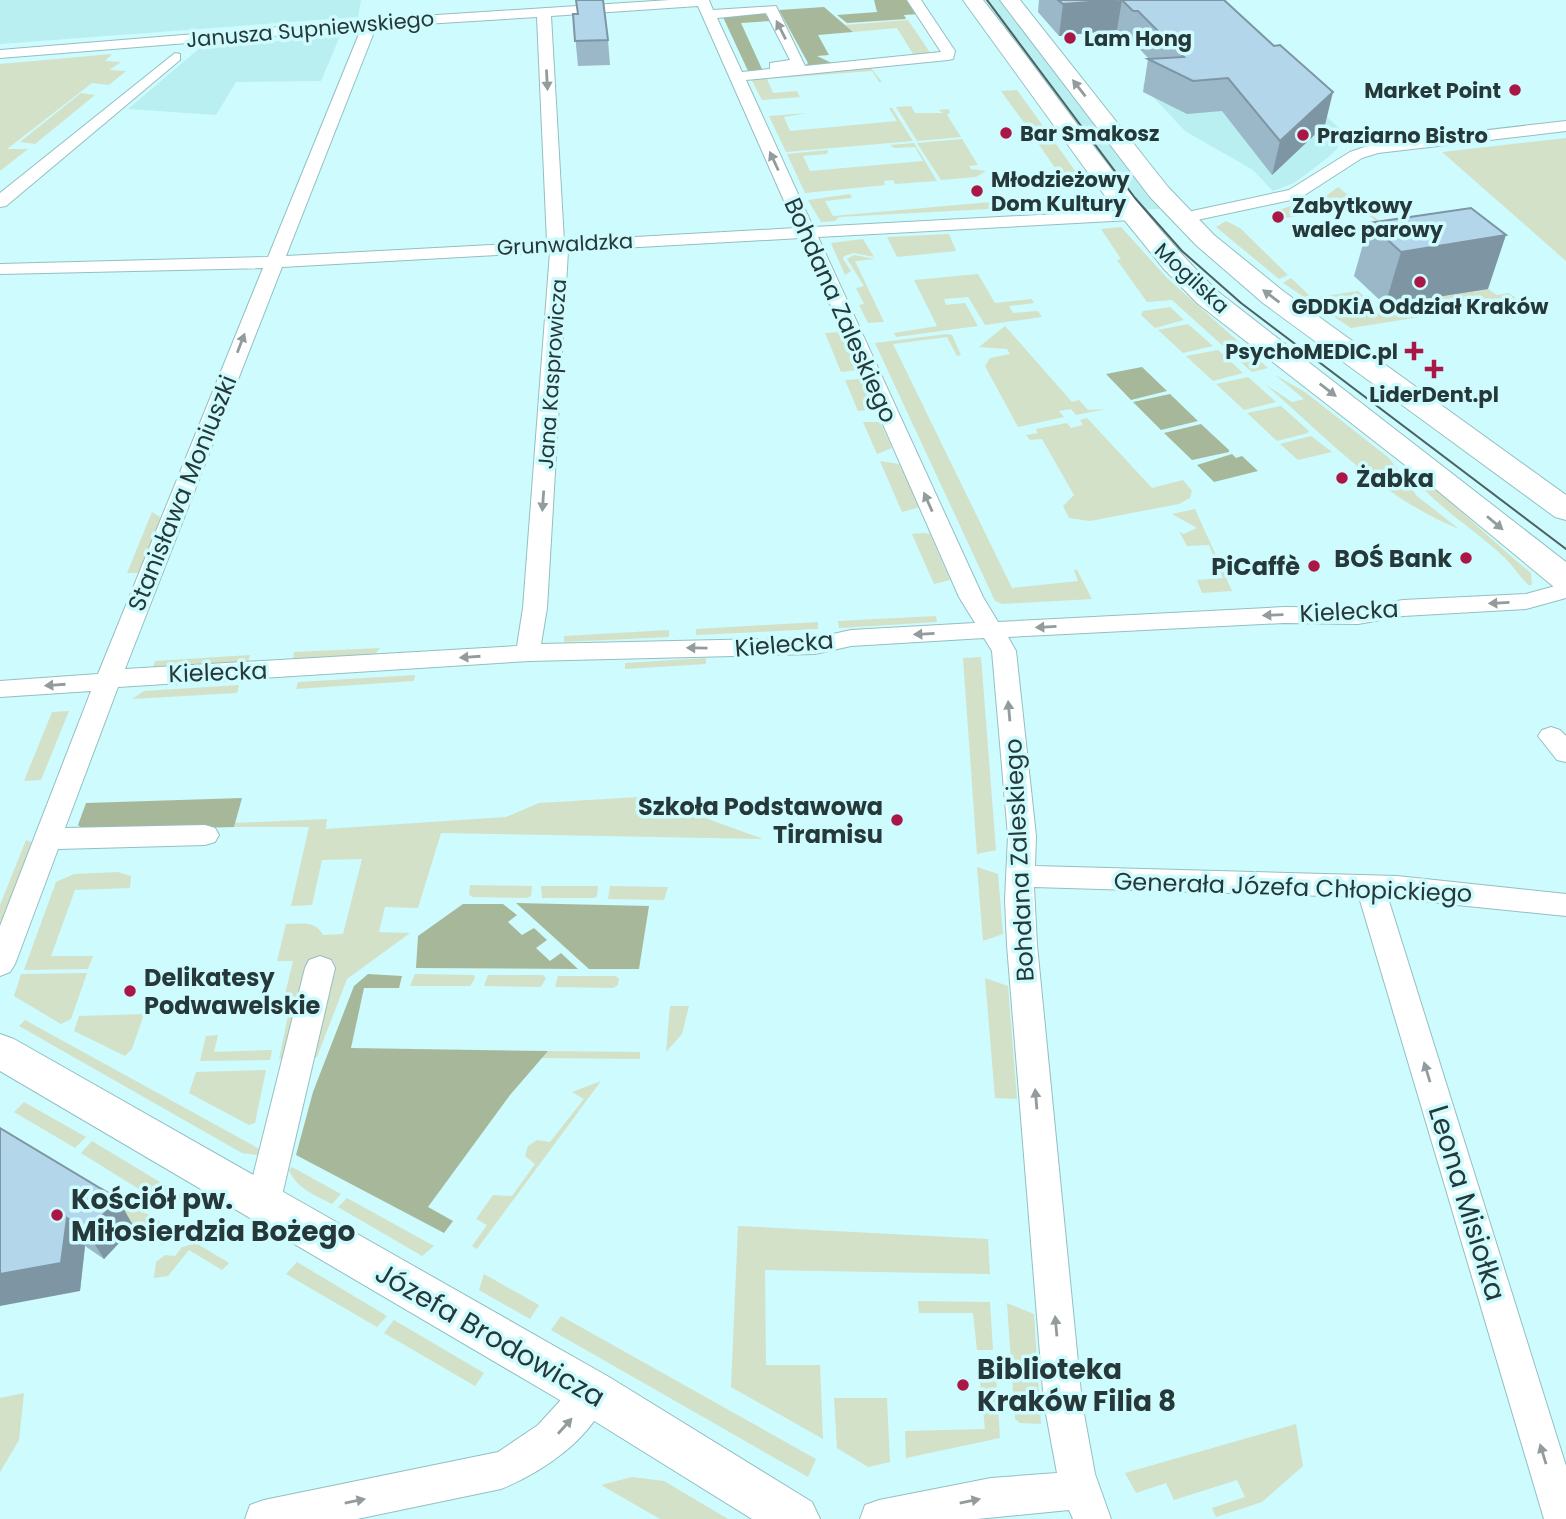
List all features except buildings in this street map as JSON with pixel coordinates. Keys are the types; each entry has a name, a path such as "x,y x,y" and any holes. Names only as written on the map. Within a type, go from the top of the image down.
{"main road":[{"name":"Mogilska","path":"973,0 1131,215 1178,269 1208,297 1443,479 1566,579"},
{"name":"Mogilska","path":"1010,0 1183,218 1273,297 1566,510"}],"street":[{"path":"742,76 948,56 948,51 914,0"},
{"path":"705,5 771,9 799,64 772,67 742,76"},
{"name":"Janusza Supniewskiego","path":"0,54 370,24 544,12 705,5"},
{"name":"Bohdana Zaleskiego","path":"705,5 742,76 806,232 977,610 1004,652 1022,836 1022,945 1061,1386 1086,1504 991,1497 879,1519"},
{"name":"Jana Kasprowicza","path":"529,653 530,626 535,608 560,253 554,237 544,12"},
{"name":"Stanisława Moniuszki","path":"0,964 250,320 370,24"},
{"path":"0,202 175,57"},
{"path":"1183,218 1294,194 1356,155 1376,148 1566,127"},
{"name":"Grunwaldzka","path":"3,274 1131,215"},
{"name":"Kielecka","path":"0,689 140,675 289,670 529,653 806,646 851,638 992,630 1284,615 1358,616 1403,608 1526,601 1566,590"},
{"path":"50,839 205,835"},
{"name":"Generała Józefa Chłopickiego","path":"1020,876 1450,891 1566,905"},
{"name":"Leona Misiołka","path":"1370,887 1563,1519"},
{"path":"263,1205 320,968"},
{"name":"Józefa Brodowicza","path":"0,1051 592,1393 748,1487 795,1519"},
{"path":"264,1519 501,1470 522,1461 555,1438 592,1393"}],"shaded area":[{"path":"0,0 361,0 358,17 0,44"},
{"path":"985,0 1001,0 1161,209 1139,210"},
{"path":"340,36 321,81 236,82 216,115 128,109 201,47"},
{"path":"1277,71 1351,139 1337,140 1338,148 1330,156 1294,183 1273,191 1253,170 1185,131 1142,85"}],"green space":[{"path":"874,0 910,0 919,14 904,15 906,19 847,23 837,15 877,12"},
{"path":"824,7 853,32 818,35 829,55 817,56 836,65 805,66 808,63 779,10"},
{"path":"758,12 765,14 771,21 741,23 762,69 749,73 722,15"},
{"path":"908,20 933,57 915,57 897,28 853,32 845,25"},
{"path":"112,54 105,61 121,62 109,70 126,71 109,85 92,83 7,149 28,149 0,171 0,64"},
{"path":"870,67 882,82 879,82 872,71 767,79 773,93 797,91 800,97 762,100 751,79"},
{"path":"1017,90 1043,126 1027,127 1001,91"},
{"path":"81,93 95,95 35,144 20,142"},
{"path":"911,106 915,113 943,113 939,110 948,109 950,112 947,115 961,137 917,141 896,107"},
{"path":"889,108 892,108 913,141 786,152 769,116 808,113 784,117 790,131 897,121"},
{"path":"1049,134 1085,185 1069,188 1033,136"},
{"path":"1566,138 1566,261 1442,152"},
{"path":"962,139 978,165 969,166 971,169 986,171 976,177 941,180 917,143"},
{"path":"914,143 937,181 895,184 893,180 884,181 885,185 805,193 787,154 828,150 827,154 803,156 810,171 923,161 915,147 894,148 890,145"},
{"path":"1338,187 1432,264 1415,254 1360,208 1277,219 1271,214 1326,196"},
{"path":"850,194 852,198 825,201 833,216 1002,201 1006,208 839,217 835,221 821,222 808,200"},
{"path":"1058,198 1065,209 1019,212 1013,201"},
{"path":"1226,221 1240,228 1288,275 1279,279 1216,227"},
{"path":"1121,227 1167,278 1268,368 1252,372 1172,300 1147,302 1117,260 1121,259 1101,229"},
{"path":"949,234 956,251 897,257 887,237"},
{"path":"863,239 874,257 854,253 844,256 843,259 851,271 845,275 831,243"},
{"path":"854,255 875,259 855,261 884,322 868,323 859,305 864,304 856,288 864,286 847,259"},
{"path":"978,274 995,303 1032,299 1034,303 1009,306 1013,313 1038,311 1042,317 985,325 968,297 944,299 946,305 965,303 978,326 896,337 894,333 937,326 914,280"},
{"path":"1291,278 1312,298 1358,291 1375,307 1488,289 1497,295 1509,293 1520,301 1351,328 1283,283"},
{"path":"1170,307 1184,320 1155,328 1141,315 1143,311"},
{"path":"1188,324 1213,346 1183,353 1158,330"},
{"path":"1005,326 1072,402 1079,400 1088,410 1106,409 1076,415 1071,409 1059,411 1064,417 1018,427 985,366 990,358 1010,354 1007,349 979,347"},
{"path":"841,332 857,370 841,372 825,333"},
{"path":"952,335 961,355 957,356 947,337 893,344 1012,588 1078,581 1074,570 1077,570 1092,599 1002,604 995,601 875,343"},
{"path":"1218,350 1243,373 1213,381 1186,356"},
{"path":"1142,367 1167,391 1131,400 1106,374"},
{"path":"1275,375 1305,392 1389,458 1417,496 1459,529 1405,501 1356,465 1265,384 1292,402 1304,399"},
{"path":"1248,377 1276,402 1244,410 1216,384"},
{"path":"861,379 875,409 858,411 845,380"},
{"path":"1170,394 1198,421 1161,430 1133,402"},
{"path":"1281,406 1309,431 1308,433 1277,441 1247,413"},
{"path":"1087,418 1152,488 1183,480 1192,491 1190,498 1179,504 1090,521 1069,518 1063,506 1074,495 1042,439 1030,440 1026,435 1038,433 1036,429 1067,423 1071,428 1083,425 1080,420"},
{"path":"863,422 880,422 892,448 877,454"},
{"path":"1201,424 1229,452 1192,460 1164,433"},
{"path":"1311,436 1332,452 1298,460 1280,444"},
{"path":"1232,454 1236,458 1242,456 1258,471 1214,482 1197,465"},
{"path":"880,461 899,464 920,507 902,512"},
{"path":"1402,463 1436,489 1531,573 1532,584 1530,586 1523,580 1492,546 1437,502"},
{"path":"1195,509 1232,591 1202,593 1197,580 1223,578 1209,545 1187,546 1179,531 1183,534 1197,528 1172,514"},
{"path":"152,512 162,518 139,573 127,573"},
{"path":"912,534 930,534 950,580 934,584"},
{"path":"936,616 937,622 839,628 838,621"},
{"path":"818,622 818,629 696,635 696,629"},
{"path":"669,630 669,637 564,642 564,636"},
{"path":"380,648 375,654 293,659 294,652"},
{"path":"250,655 248,662 153,667 155,661"},
{"path":"981,657 996,850 977,854 963,658"},
{"path":"706,658 706,664 625,669 625,663"},
{"path":"415,675 414,681 296,689 298,682"},
{"path":"239,685 237,693 132,699 144,691"},
{"path":"69,711 41,780 24,781 52,712"},
{"path":"639,797 640,810 678,808 763,839 441,833 418,908 385,907 379,932 410,933 347,979 317,1057 311,1058 333,960 310,961 285,1059 279,1059 289,1011 281,1011 293,961 277,961 286,924 312,925 323,935 343,934 362,859 322,860 312,905 291,906 309,827 234,827 235,823 327,819 326,829 506,817 539,803"},
{"path":"242,798 234,827 85,831 78,825 86,803"},
{"path":"26,840 34,843 0,926 0,905"},
{"path":"977,867 998,874 1003,934 983,941"},
{"path":"118,872 131,876 130,888 75,890 51,956 93,956 88,969 24,970 56,882 74,874"},
{"path":"470,885 532,886 531,896 527,898 473,897 469,895"},
{"path":"541,886 598,886 597,896 594,898 542,898"},
{"path":"610,886 668,887 664,900 608,899"},
{"path":"516,903 649,906 639,969 589,969"},
{"path":"463,904 503,904 517,915 508,922 522,935 534,928 547,940 536,948 550,961 561,953 578,969 416,968 418,936"},
{"path":"87,973 71,1019 61,1024 14,996 21,974"},
{"path":"368,974 402,976 399,988 364,988 351,1048 548,1051 510,1095 428,1207 453,1221 444,1233 296,1155 313,1092 354,986"},
{"path":"415,974 474,975 475,978 470,986 410,986"},
{"path":"488,975 543,975 546,978 541,987 484,986"},
{"path":"558,976 616,976 619,979 618,985 613,988 555,987"},
{"path":"985,978 1008,986 1017,1099 995,1098"},
{"path":"670,1006 689,1006 682,1034 666,1052"},
{"path":"144,1014 132,1049 125,1056 74,1031 79,1016"},
{"path":"25,1020 265,1152 257,1155 242,1153 19,1026"},
{"path":"218,1035 214,1052 272,1050 270,1060 200,1061 206,1036"},
{"path":"548,1051 640,1052 640,1059 541,1058"},
{"path":"266,1070 255,1123 249,1125 189,1093 196,1072"},
{"path":"601,1081 477,1249 472,1246 487,1225 476,1219 493,1195 512,1196 535,1164 525,1156 528,1146 537,1140 550,1142 584,1099 572,1092"},
{"path":"24,1102 86,1137 75,1148 14,1112"},
{"path":"92,1141 183,1196 171,1209 81,1153"},
{"path":"292,1167 341,1194 332,1204 313,1194 292,1177 289,1170"},
{"path":"101,1187 178,1232 162,1245 93,1202"},
{"path":"347,1198 434,1246 422,1256 338,1207"},
{"path":"738,1226 988,1239 990,1274 765,1270 766,1365 820,1365 823,1439 731,1387"},
{"path":"196,1243 229,1263 222,1270 189,1250 168,1276 154,1278 156,1262 165,1255 175,1256 182,1247"},
{"path":"297,1262 387,1316 377,1327 286,1274"},
{"path":"484,1274 539,1305 530,1319 479,1290"},
{"path":"918,1301 990,1302 993,1350 977,1350 973,1313 919,1313"},
{"path":"1007,1303 1034,1314 1041,1424 1020,1423 1015,1419"},
{"path":"561,1316 816,1459 808,1477 551,1330"},
{"path":"394,1320 484,1373 475,1386 384,1333"},
{"path":"979,1373 996,1374 1000,1438 906,1458 905,1431 985,1429"},
{"path":"24,1393 19,1440 0,1472 0,1398"},
{"path":"834,1398 887,1398 890,1462 868,1467 837,1448"},
{"path":"1296,1424 1303,1466 1262,1502 1216,1517 1212,1508 1245,1497 1237,1480 1174,1500 1166,1483 1136,1493 1125,1473"},
{"path":"632,1477 664,1481 728,1519 660,1519 601,1485"}],"tram line":[{"path":"987,0 1135,198 1182,251 1241,303 1566,549"}],"place":[{"name":"Lam Hong","path":"1070,38"},
{"name":"Market Point","path":"1515,90"},
{"name":"Bar Smakosz","path":"1006,133"},
{"name":"Praziarno Bistro","path":"1303,135"},
{"name":"Młodzieżowy Dom Kultury","path":"977,191"},
{"name":"Zabytkowy walec parowy","path":"1278,217"},
{"name":"GDDKiA Oddział Kraków","path":"1420,282"},
{"name":"PsychoMEDIC.pl","path":"1414,351"},
{"name":"LiderDent.pl","path":"1434,369"},
{"name":"Żabka","path":"1342,478"},
{"name":"BOŚ Bank","path":"1466,558"},
{"name":"PiCaffè","path":"1314,566"},
{"name":"Szkoła Podstawowa Tiramisu","path":"897,820"},
{"name":"Delikatesy Podwawelskie","path":"130,991"},
{"name":"Kościół pw. Miłosierdzia Bożego","path":"57,1215"},
{"name":"Biblioteka Kraków Filia 8","path":"963,1385"}]}
